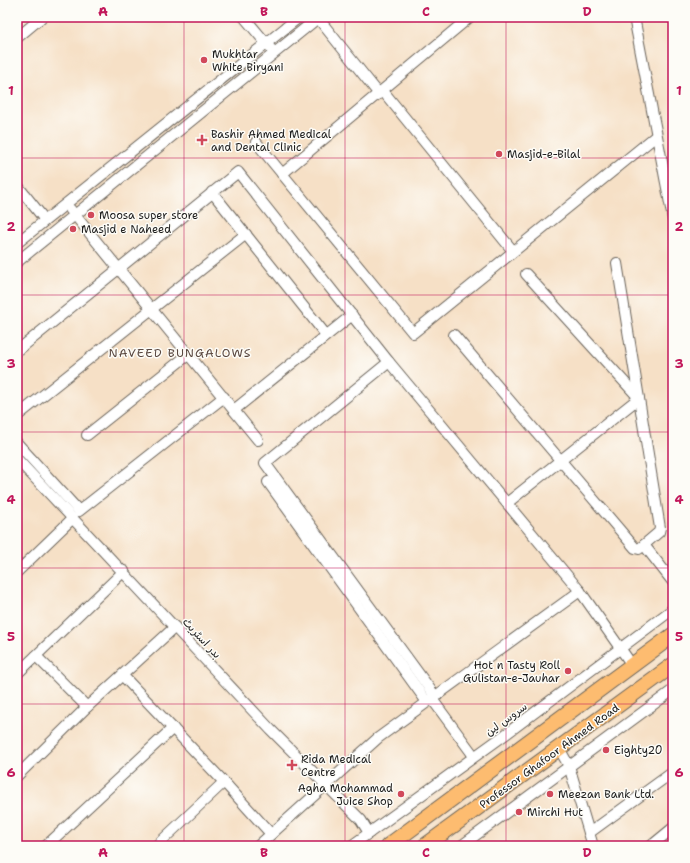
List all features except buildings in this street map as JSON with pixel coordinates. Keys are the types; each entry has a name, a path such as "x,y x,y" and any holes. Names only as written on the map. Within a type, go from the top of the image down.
{"main road":[{"path":"388,846 519,751 673,635"},
{"name":"Professor Ghafoor Ahmed Road","path":"425,846 560,750 673,665"}],"street":[{"path":"17,38 42,17"},
{"path":"244,17 274,53"},
{"path":"17,243 299,17"},
{"path":"282,174 470,17"},
{"path":"634,17 673,219"},
{"path":"17,262 74,214 318,18 513,251"},
{"path":"256,142 413,333 656,136"},
{"path":"17,351 238,172 389,362 580,591 632,665"},
{"path":"17,185 45,220"},
{"path":"212,192 326,335"},
{"path":"66,203 258,440"},
{"path":"17,416 246,234"},
{"path":"454,335 635,548 639,549 659,532 660,528 617,263"},
{"path":"526,274 639,398"},
{"path":"234,410 352,315"},
{"path":"88,435 189,354"},
{"path":"389,362 265,463 431,699"},
{"path":"17,443 79,511 224,397"},
{"path":"507,503 639,398"},
{"name":"بدر اسٹریٹ","path":"19,466 73,518 271,730 361,820 368,833"},
{"path":"268,482 474,756"},
{"path":"17,572 73,518"},
{"path":"644,545 673,582"},
{"path":"17,674 124,572"},
{"path":"258,846 325,784 378,738 580,591"},
{"name":"سروس لین","path":"351,846 673,609"},
{"path":"17,776 87,707 175,627"},
{"path":"36,656 87,707"},
{"path":"122,675 224,782 271,834"},
{"path":"461,846 673,690"},
{"path":"46,846 173,728"},
{"path":"560,750 569,766 593,846"},
{"path":"589,833 673,772"},
{"path":"156,846 224,782"},
{"path":"651,846 673,828"}],"place":[{"name":"Mukhtar White Biryani","path":"204,60"},
{"name":"Bashir Ahmed Medical and Dental Clinic","path":"202,140"},
{"name":"Masjid-e-Bilal","path":"499,154"},
{"name":"Moosa super store","path":"91,215"},
{"name":"Masjid e Naheed","path":"73,229"},
{"name":"Hot n Tasty Roll Gulistan-e-Jauhar","path":"568,671"},
{"name":"Eighty20","path":"606,750"},
{"name":"Rida Medical Centre","path":"292,765"},
{"name":"Agha Mohammad Juice Shop","path":"401,794"},
{"name":"Meezan Bank Ltd.","path":"550,794"},
{"name":"Mirchi Hut","path":"519,812"}],"district":[{"name":"NAVEED BUNGALOWS","path":"180,353"}]}
